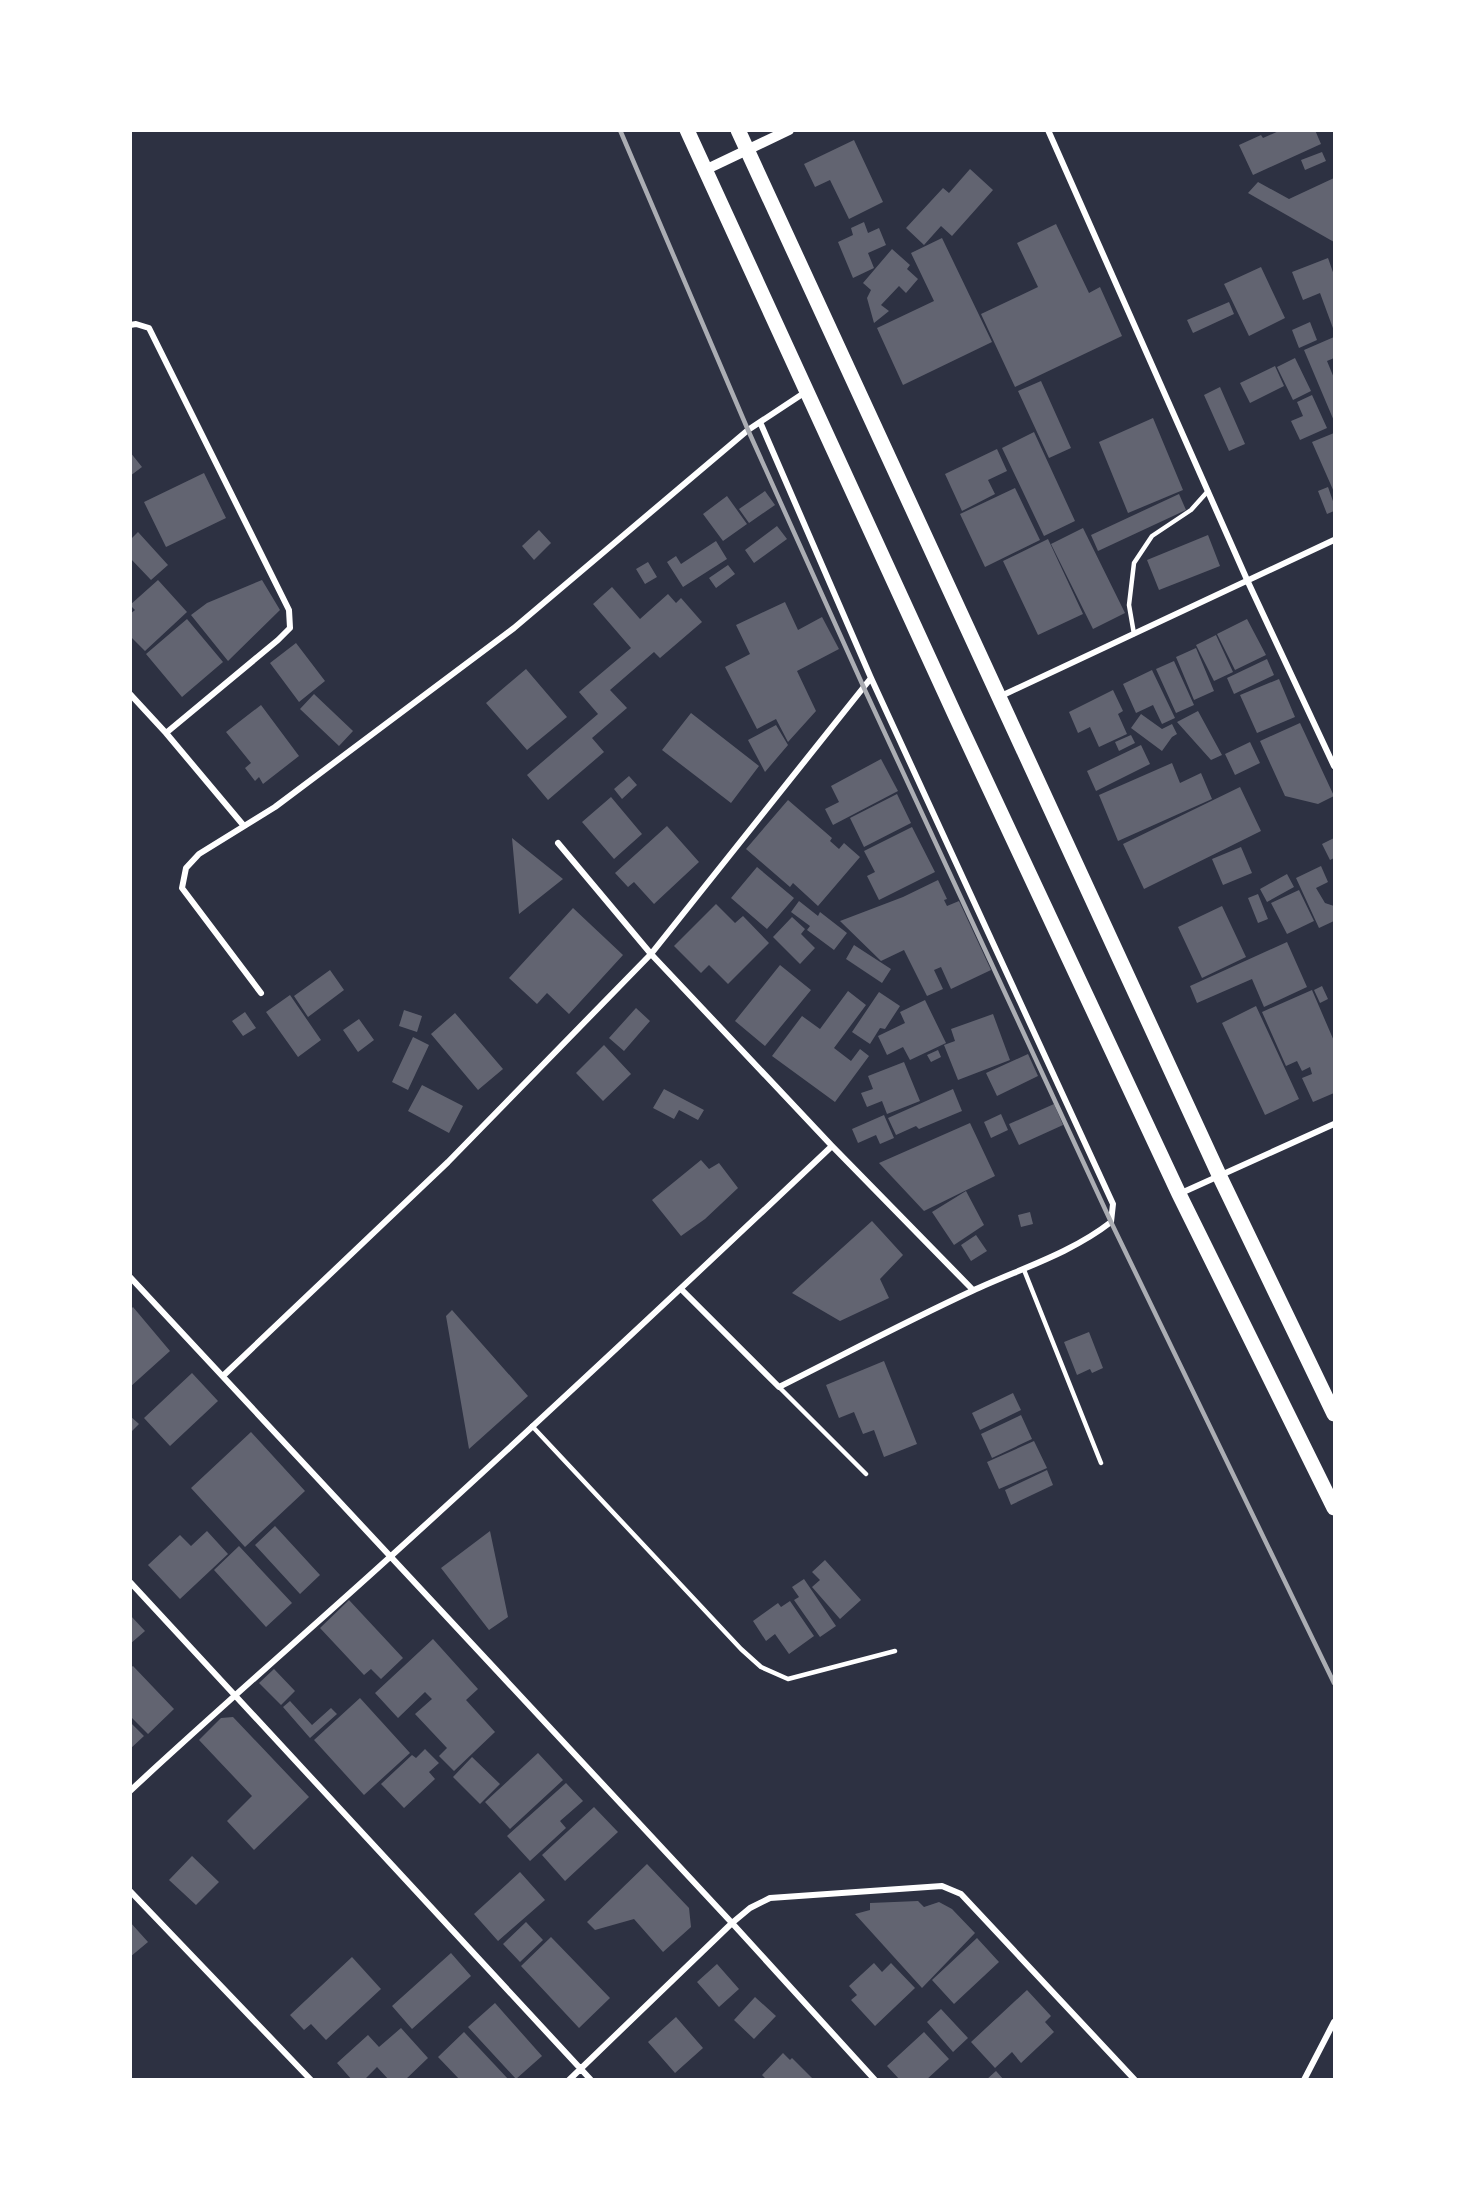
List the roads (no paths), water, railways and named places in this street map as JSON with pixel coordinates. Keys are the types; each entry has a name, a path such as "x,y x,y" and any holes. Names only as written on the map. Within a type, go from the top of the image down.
{"main road":[{"path":"687,130 956,717 1179,1194 1335,1508"},
{"path":"738,130 1220,1177 1335,1414"}],"street":[{"path":"705,170 789,130"},
{"path":"1048,130 1248,582 1335,766"},
{"path":"130,325 136,324 149,328 289,610 290,628 278,640 166,733"},
{"path":"261,993 182,888 186,868 200,854 275,807 514,628 739,438 807,391"},
{"path":"681,1289 778,1387 973,1290 1090,1239 1111,1222 1113,1204 871,678 760,422"},
{"path":"999,697 1335,540"},
{"path":"224,1375 448,1162 651,954 871,678"},
{"path":"130,694 166,733 243,826"},
{"path":"558,843 651,954 832,1146 973,1290"},
{"path":"1179,1194 1335,1124"},
{"path":"130,1791 235,1694 390,1557 681,1289 832,1146"},
{"path":"130,1276 732,1923 874,2079"},
{"path":"130,1582 591,2079"},
{"path":"569,2079 750,1908 770,1898 942,1886 961,1894 1135,2079"},
{"path":"130,1891 311,2079"},
{"path":"1304,2079 1335,2022"}],"lane":[{"path":"1134,634 1129,605 1134,563 1152,536 1191,510 1208,491"},
{"path":"1024,1269 1101,1463"},
{"path":"778,1387 866,1474"},
{"path":"532,1426 741,1650 762,1667 788,1679 895,1651"}],"railway":[{"path":"620,130 748,430 864,688 1111,1222 1334,1683"}]}
